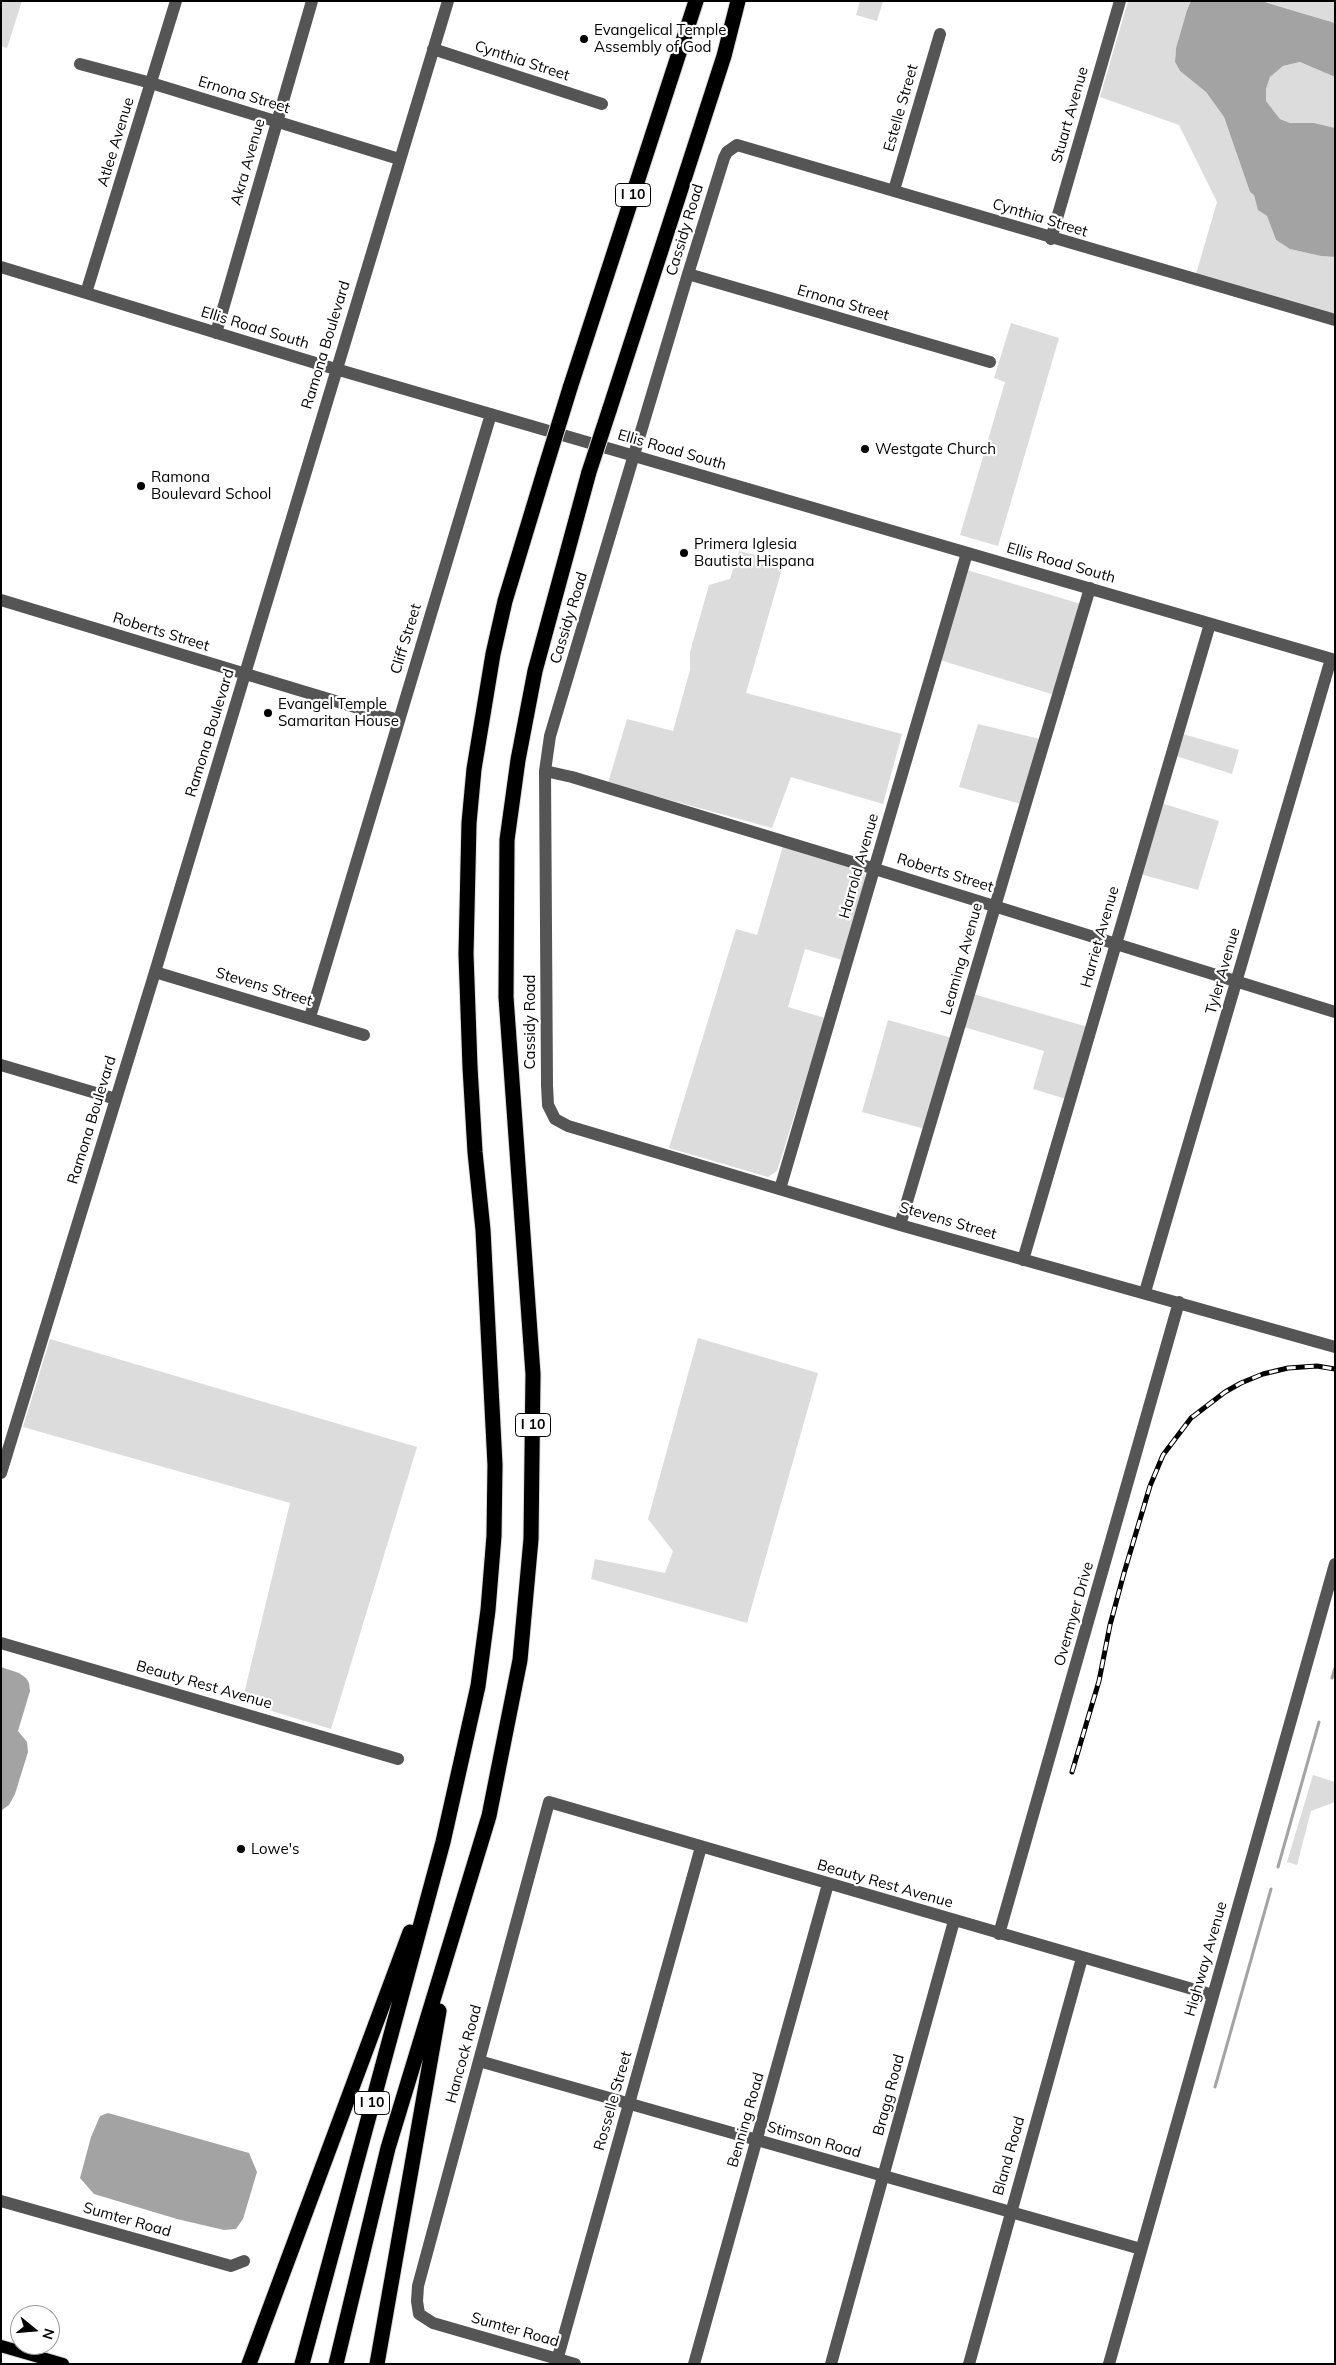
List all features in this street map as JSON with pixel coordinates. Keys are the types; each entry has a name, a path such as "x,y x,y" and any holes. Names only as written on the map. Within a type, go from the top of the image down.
{"highway":[{"name":"I 10","path":"302,2364 443,1842 478,1686 488,1610 494,1536 493,1391 470,1067 466,954 469,823 475,760 493,654 505,601 570,388 696,1"},
{"name":"I 10","path":"336,2364 388,2148 489,1816 520,1660 531,1539 533,1374 506,997 507,840 518,760 534,671 589,472 724,56 738,1"},
{"path":"724,56 746,1"},
{"path":"249,2364 443,1842"},
{"path":"377,2364 451,1944"}],"main road":[{"path":"1,2346 62,2364"}],"street":[{"name":"Atlee Avenue","path":"86,293 176,1"},
{"name":"Akra Avenue","path":"216,333 312,1"},
{"name":"Ramona Boulevard","path":"1,1473 155,972 448,1"},
{"name":"Stuart Avenue","path":"1051,238 1120,1"},
{"name":"Estelle Street","path":"894,190 940,34"},
{"name":"Cynthia Street","path":"433,49 602,104"},
{"name":"Ernona Street","path":"80,64 151,83 399,159"},
{"name":"Cynthia Street","path":"737,145 1335,320"},
{"name":"Cassidy Road","path":"555,1119 548,1105 547,1085 545,771 550,736 629,468 635,456 724,158 727,152 737,145"},
{"name":"Ellis Road South","path":"1,267 336,369 1333,659"},
{"name":"Ernona Street","path":"688,274 990,362"},
{"name":"Cliff Street","path":"310,1017 491,414"},
{"name":"Harrold Avenue","path":"780,1189 967,553"},
{"name":"Leaming Avenue","path":"900,1225 1090,588"},
{"name":"Roberts Street","path":"1,600 398,720"},
{"name":"Harriet Avenue","path":"1022,1260 1210,624"},
{"name":"Tyler Avenue","path":"1145,1292 1333,659"},
{"name":"Roberts Street","path":"545,771 572,777 875,869 1335,1012"},
{"name":"Stevens Street","path":"155,972 310,1017 364,1035"},
{"path":"1,1065 116,1099"},
{"name":"Stevens Street","path":"555,1119 568,1126 900,1225 1022,1260 1145,1292 1335,1347"},
{"name":"Overmyer Drive","path":"998,1934 1180,1302"},
{"name":"Highway Avenue","path":"1108,2364 1335,1564"},
{"name":"Beauty Rest Avenue","path":"1,1643 398,1759"},
{"name":"Beauty Rest Avenue","path":"549,1802 1213,1995"},
{"name":"Hancock Road","path":"419,2314 416,2301 418,2286 549,1802"},
{"name":"Rosselle Street","path":"557,2361 701,1847"},
{"name":"Benning Road","path":"694,2364 828,1884"},
{"name":"Bragg Road","path":"831,2364 954,1921"},
{"name":"Bland Road","path":"969,2364 1082,1958"},
{"name":"Stimson Road","path":"479,2061 1141,2249"},
{"name":"Sumter Road","path":"1,2201 231,2266 244,2262"},
{"name":"Sumter Road","path":"419,2314 433,2323 557,2361 576,2364"}],"shaded area":[{"path":"1,1 22,1 7,48 1,46"},
{"path":"860,1 883,1 877,21 856,15"},
{"path":"1128,1 1191,1 1176,48 1175,62 1180,71 1206,92 1224,117 1250,192 1254,195 1259,210 1267,216 1276,240 1291,249 1321,256 1335,257 1335,315 1196,274 1217,202 1179,125 1100,97"},
{"path":"1191,1 1261,1 1335,23 1335,77 1300,62 1283,66 1270,77 1266,89 1266,101 1280,119 1290,123 1314,123 1335,128 1335,257 1290,249 1276,240 1267,216 1258,210 1224,117 1206,92 1180,71 1175,62 1176,48"},
{"path":"1261,1 1335,1 1335,23 1285,8"},
{"path":"1300,62 1335,77 1335,128 1314,123 1290,123 1280,119 1266,101 1266,89 1270,77 1283,66"},
{"path":"1011,323 1059,338 998,546 960,535 1005,382 994,378"},
{"path":"739,551 784,562 746,693 902,734 883,804 791,777 772,828 608,783 627,719 673,731 690,670 690,652 709,585 730,579"},
{"path":"967,570 1081,604 1055,695 940,660"},
{"path":"978,724 1040,739 1021,804 959,787"},
{"path":"1183,734 1239,750 1232,774 1176,756"},
{"path":"1161,803 1219,821 1198,890 1140,874"},
{"path":"783,846 862,868 867,880 842,960 805,949 788,1007 825,1018 777,1171 768,1177 669,1148 736,929 757,935"},
{"path":"973,994 1088,1027 1066,1099 1033,1089 1044,1051 964,1027"},
{"path":"888,1020 952,1038 925,1129 862,1112"},
{"path":"698,1338 818,1373 747,1623 591,1579 595,1559 665,1573 673,1551 648,1519"},
{"path":"50,1339 417,1447 331,1729 242,1702 290,1503 23,1427"},
{"path":"1,1667 19,1673 26,1678 30,1691 18,1731 27,1742 28,1752 15,1794 9,1805 2,1810"},
{"path":"1313,1775 1335,1782 1335,1802 1311,1811 1297,1865 1287,1862"},
{"path":"108,2113 249,2153 257,2172 243,2219 236,2229 224,2230 177,2219 94,2194 80,2178 91,2137 100,2116"}],"waterway":[{"path":"1332,1678 1335,1668"},
{"path":"1278,1867 1319,1722"},
{"path":"1215,2087 1271,1889"}],"railway":[{"path":"1072,1772 1099,1681 1110,1625 1124,1573 1150,1486 1163,1455 1191,1418 1225,1392 1241,1383 1263,1374 1288,1368 1317,1366 1335,1369"}],"place":[{"name":"Evangelical Temple Assembly of God","path":"584,39"},
{"name":"Westgate Church","path":"865,449"},
{"name":"Ramona Boulevard School","path":"141,486"},
{"name":"Primera Iglesia Bautista Hispana","path":"684,553"},
{"name":"Evangel Temple Samaritan House","path":"268,713"},
{"name":"Lowe's","path":"241,1849"}]}
